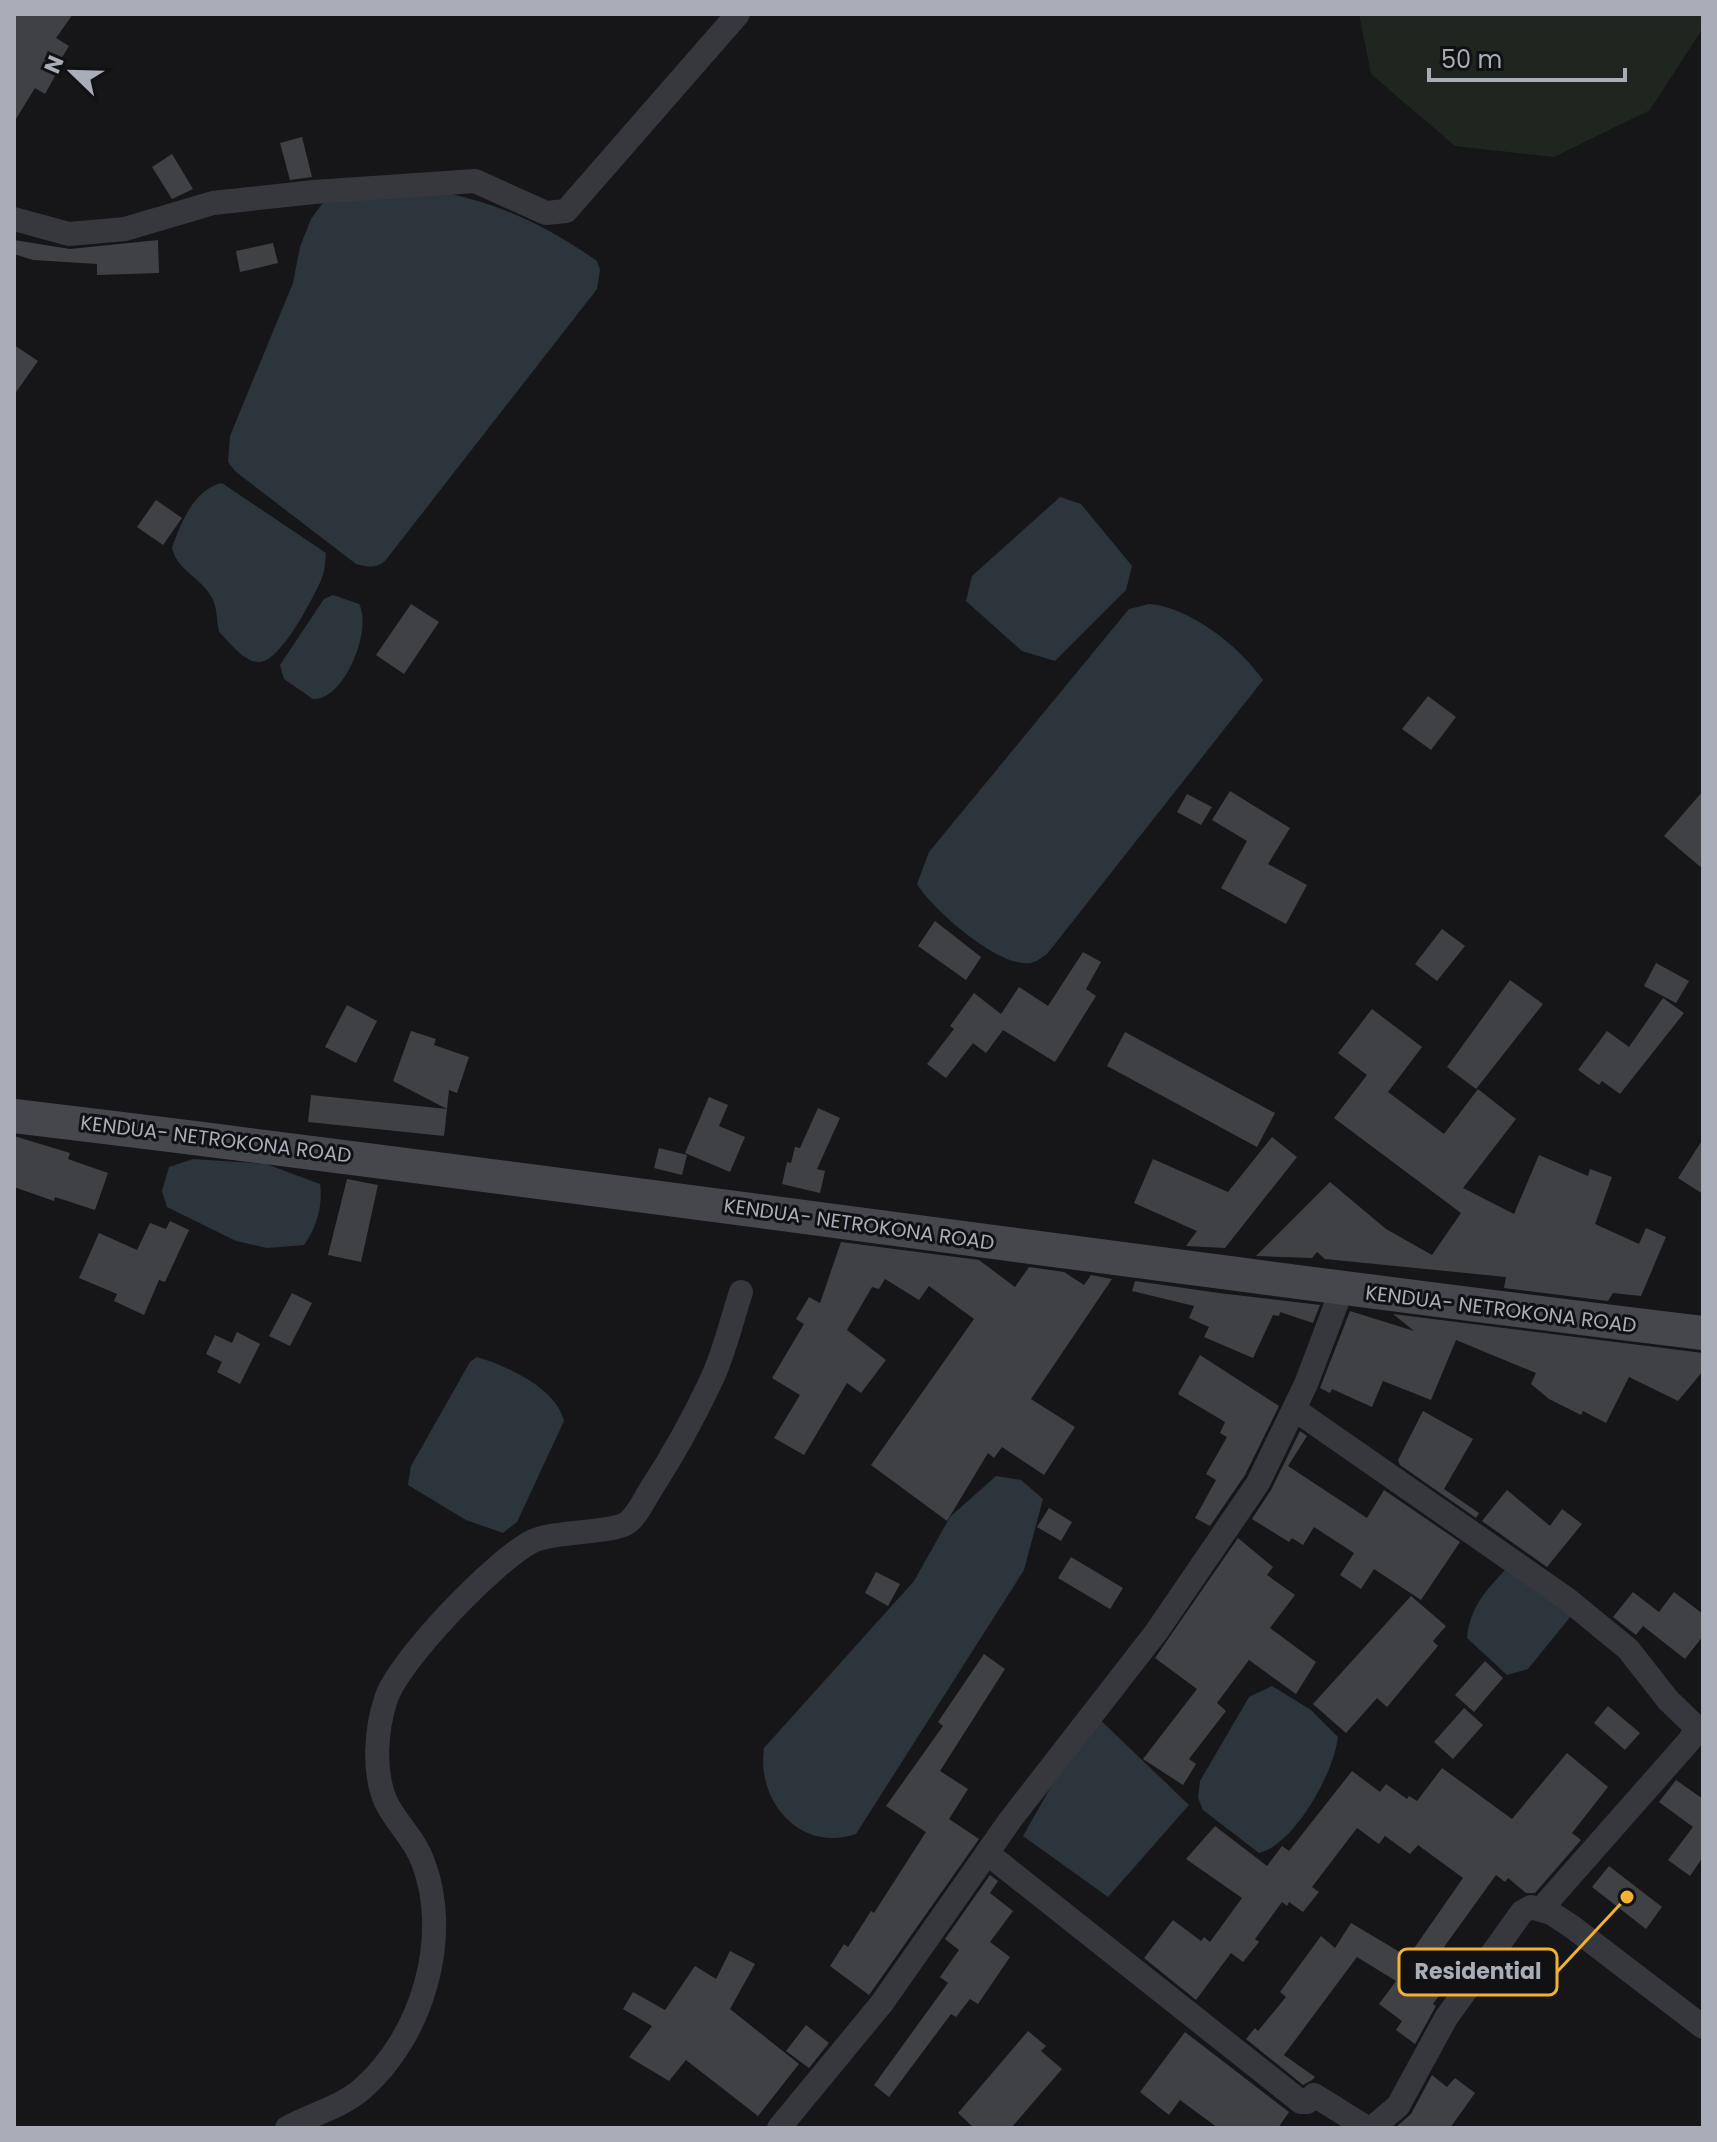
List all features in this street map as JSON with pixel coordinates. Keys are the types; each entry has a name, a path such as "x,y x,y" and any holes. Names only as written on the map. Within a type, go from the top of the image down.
{"main road":[{"name":"KENDUA- NETROKONA ROAD","path":"14,1116 314,1150 1342,1289 1703,1333"}],"street":[{"path":"14,219 69,234 125,229 213,203 314,192 475,181 546,213 566,211 738,14"},
{"path":"779,2128 882,2003 987,1853 1157,1631 1258,1483 1294,1409 1342,1289"},
{"path":"287,2128 323,2113 361,2090 394,2055 417,2012 430,1965 434,1916 423,1862 385,1799 376,1748 386,1697 403,1667 494,1567 534,1540 589,1529 621,1527 630,1521 664,1469 712,1381 741,1292"},
{"path":"1294,1409 1567,1599 1628,1649 1668,1700 1696,1727 1690,1740 1541,1909"},
{"path":"987,1853 1301,2102 1307,2102 1314,2095 1370,2128 1398,2106 1446,2018 1522,1912 1531,1907 1541,1909 1571,1926 1703,2027"}],"shaded area":[{"path":"1359,14 1703,14 1703,28 1650,110 1554,157 1455,146 1371,74"},
{"path":"447,193 507,211 579,249 597,261 600,270 597,289 385,561 375,566 360,565 236,472 228,462 230,436 293,283 300,247 311,219 322,204 331,199"},
{"path":"222,483 326,553 322,578 295,628 277,652 259,662 242,655 219,632 212,598 178,562 172,548 184,518 196,499 212,486"},
{"path":"1060,497 1081,504 1132,566 1126,590 1055,661 1022,651 966,601 972,576"},
{"path":"333,595 359,604 362,630 359,646 353,662 335,689 324,697 313,699 284,679 280,665 324,599"},
{"path":"1149,604 1181,612 1213,631 1228,642 1263,680 1047,954 1030,963 1001,956 951,921 917,884 929,852 1129,609"},
{"path":"193,1159 266,1164 320,1184 318,1216 304,1245 267,1248 236,1241 167,1207 162,1191 169,1167"},
{"path":"477,1357 529,1380 551,1398 564,1421 517,1522 503,1533 466,1520 408,1485 411,1466 470,1362"},
{"path":"996,1476 1021,1480 1043,1499 1024,1570 856,1834 836,1838 817,1836 801,1829 786,1818 767,1787 763,1768 764,1748 914,1581 950,1517"},
{"path":"1511,1569 1571,1616 1528,1669 1507,1675 1467,1638 1471,1617 1480,1601 1505,1570"},
{"path":"1272,1686 1311,1710 1338,1737 1321,1787 1299,1822 1273,1847 1259,1853 1203,1810 1198,1798 1200,1781 1249,1697"},
{"path":"1093,1713 1189,1805 1108,1897 1023,1836"}],"building":[{"path":"14,14 73,14 56,38 69,46 52,74 55,76 45,94 35,88 14,122"},
{"path":"302,137 312,177 290,180 280,143"},
{"path":"172,154 193,189 172,199 152,167"},
{"path":"14,240 70,249 158,240 159,273 97,275 97,264 33,260 14,254"},
{"path":"273,243 278,263 240,272 236,251"},
{"path":"14,345 38,361 14,395"},
{"path":"156,500 182,518 163,545 137,527"},
{"path":"411,604 439,622 404,674 376,655"},
{"path":"1428,696 1456,717 1431,750 1402,729"},
{"path":"1230,791 1290,828 1268,864 1307,885 1286,924 1221,888 1247,841 1212,820"},
{"path":"1703,791 1703,869 1664,836"},
{"path":"1187,794 1212,807 1201,825 1177,812"},
{"path":"935,921 981,957 966,980 918,946"},
{"path":"1442,929 1465,946 1437,981 1415,964"},
{"path":"1083,952 1101,962 1086,989 1096,996 1055,1062 1003,1030 986,1053 973,1043 946,1078 927,1064 954,1029 950,1026 974,993 1001,1014 1019,987 1048,1006"},
{"path":"1656,963 1689,981 1676,1003 1644,986"},
{"path":"1510,980 1543,1004 1476,1089 1447,1067"},
{"path":"1663,998 1684,1013 1620,1094 1602,1081 1599,1085 1578,1070 1607,1031 1629,1047"},
{"path":"347,1005 377,1021 356,1063 325,1047"},
{"path":"1372,1009 1422,1047 1388,1092 1444,1134 1478,1089 1516,1119 1463,1188 1514,1214 1539,1155 1588,1176 1590,1169 1612,1177 1595,1224 1639,1244 1646,1228 1666,1237 1641,1296 1613,1293 1608,1301 1504,1288 1506,1277 1325,1259 1317,1252 1312,1258 1256,1256 1330,1182 1386,1229 1432,1255 1461,1213 1334,1118 1367,1075 1338,1053"},
{"path":"411,1031 436,1039 434,1045 469,1057 457,1093 449,1090 447,1109 393,1081"},
{"path":"1125,1032 1275,1113 1257,1147 1107,1066"},
{"path":"311,1095 447,1109 444,1136 308,1122"},
{"path":"709,1097 728,1105 719,1126 745,1137 730,1172 685,1153"},
{"path":"818,1108 840,1118 817,1169 825,1171 820,1193 782,1184 787,1162 791,1163 795,1147 800,1148"},
{"path":"14,1136 70,1153 68,1159 108,1173 95,1210 55,1197 54,1201 14,1187"},
{"path":"1272,1137 1297,1157 1225,1248 1186,1246 1197,1231 1134,1203 1153,1159 1228,1192"},
{"path":"1703,1139 1703,1194 1678,1178"},
{"path":"659,1148 687,1155 682,1175 654,1168"},
{"path":"347,1179 378,1185 361,1262 328,1255"},
{"path":"170,1221 189,1230 165,1282 159,1280 144,1315 114,1301 117,1294 79,1278 99,1233 137,1250 150,1223 166,1229"},
{"path":"841,1242 979,1260 1015,1287 1029,1267 1064,1272 1084,1285 1091,1275 1112,1279 1031,1399 1075,1427 1044,1475 1002,1447 994,1458 988,1453 947,1521 871,1465 974,1319 929,1286 919,1300 885,1279 879,1289 872,1287 847,1330 886,1360 861,1393 847,1383 804,1455 774,1438 800,1395 772,1378 804,1324 796,1319 809,1297 820,1303"},
{"path":"1135,1281 1320,1305 1313,1323 1280,1312 1279,1316 1273,1315 1253,1358 1204,1337 1209,1327 1189,1318 1194,1306 1132,1291"},
{"path":"292,1293 312,1303 290,1346 269,1336"},
{"path":"1350,1311 1414,1331 1393,1314 1703,1353 1703,1371 1678,1401 1629,1377 1606,1423 1549,1399 1531,1384 1536,1373 1456,1340 1431,1400 1383,1381 1372,1407 1332,1389 1330,1393 1320,1388"},
{"path":"237,1332 260,1344 240,1384 217,1372 222,1362 206,1354 215,1335 232,1343"},
{"path":"1200,1355 1279,1406 1245,1475 1210,1526 1195,1518 1216,1480 1206,1474 1227,1437 1220,1433 1225,1422 1178,1394"},
{"path":"1423,1411 1473,1439 1444,1489 1479,1513 1476,1518 1400,1465 1398,1460"},
{"path":"1300,1431 1307,1436 1288,1466 1367,1518 1384,1490 1460,1542 1421,1600 1374,1569 1361,1589 1340,1575 1354,1553 1314,1527 1303,1545 1292,1538 1289,1542 1252,1519 1271,1490"},
{"path":"1507,1490 1550,1526 1562,1509 1582,1524 1547,1567 1482,1521"},
{"path":"1049,1508 1072,1522 1061,1541 1037,1527"},
{"path":"1238,1538 1273,1567 1267,1575 1295,1595 1270,1628 1316,1662 1296,1694 1249,1660 1217,1703 1226,1711 1189,1759 1196,1764 1183,1785 1143,1759 1197,1689 1155,1658"},
{"path":"1071,1557 1123,1588 1110,1609 1058,1578"},
{"path":"876,1572 900,1584 888,1606 865,1593"},
{"path":"1633,1592 1659,1612 1674,1592 1703,1614 1703,1636 1685,1659 1643,1626 1636,1635 1613,1617"},
{"path":"1411,1596 1446,1626 1433,1641 1438,1646 1387,1707 1377,1698 1346,1733 1313,1704"},
{"path":"984,1654 1005,1669 940,1771 968,1789 949,1819 979,1839 869,1995 830,1966 844,1944 848,1947 871,1911 874,1913 926,1832 886,1806 943,1726 938,1722"},
{"path":"1485,1661 1503,1678 1474,1712 1455,1695"},
{"path":"1608,1706 1640,1733 1625,1750 1594,1723"},
{"path":"1464,1708 1483,1725 1453,1759 1434,1742"},
{"path":"1567,1753 1608,1787 1572,1833 1581,1840 1535,1893 1526,1893 1508,1878 1505,1882 1496,1875 1444,1947 1464,1961 1433,2004 1436,2006 1415,2044 1396,2030 1402,2021 1379,2004 1396,1981 1357,1957 1284,2055 1315,2077 1312,2080 1303,2085 1246,2039 1255,2028 1258,2031 1286,1997 1280,1992 1321,1936 1335,1948 1351,1923 1408,1957 1463,1878 1418,1845 1410,1854 1385,1836 1379,1844 1357,1828 1312,1887 1319,1892 1303,1912 1289,1902 1287,1906 1282,1902 1255,1939 1259,1942 1243,1962 1231,1953 1196,2000 1144,1958 1173,1920 1201,1941 1204,1937 1210,1942 1242,1898 1186,1859 1215,1826 1267,1866 1282,1846 1289,1851 1352,1771 1380,1792 1386,1784 1407,1799 1409,1796 1417,1801 1442,1768 1512,1819"},
{"path":"1676,1780 1703,1799 1703,1857 1690,1876 1668,1860 1693,1827 1659,1802"},
{"path":"1609,1866 1662,1907 1646,1929 1592,1887"},
{"path":"990,1875 998,1881 990,1893 1013,1911 990,1942 1010,1957 978,2004 970,1999 956,2017 951,2014 889,2097 874,2085 948,1983 940,1977 959,1950 945,1939"},
{"path":"730,1951 755,1964 730,2009 799,2064 758,2116 686,2060 669,2081 629,2057 652,2026 623,2009 633,1992 665,2010 695,1966 716,1979"},
{"path":"806,2025 829,2043 809,2068 786,2051"},
{"path":"1028,2031 1046,2046 1041,2051 1062,2069 1011,2128 974,2128 958,2113"},
{"path":"1185,2032 1289,2112 1278,2128 1218,2128 1180,2100 1169,2115 1140,2092"},
{"path":"1432,2075 1447,2087 1455,2078 1475,2093 1450,2128 1395,2128 1411,2114"}],"place":[{"name":"Residential","path":"1627,1897"}]}
